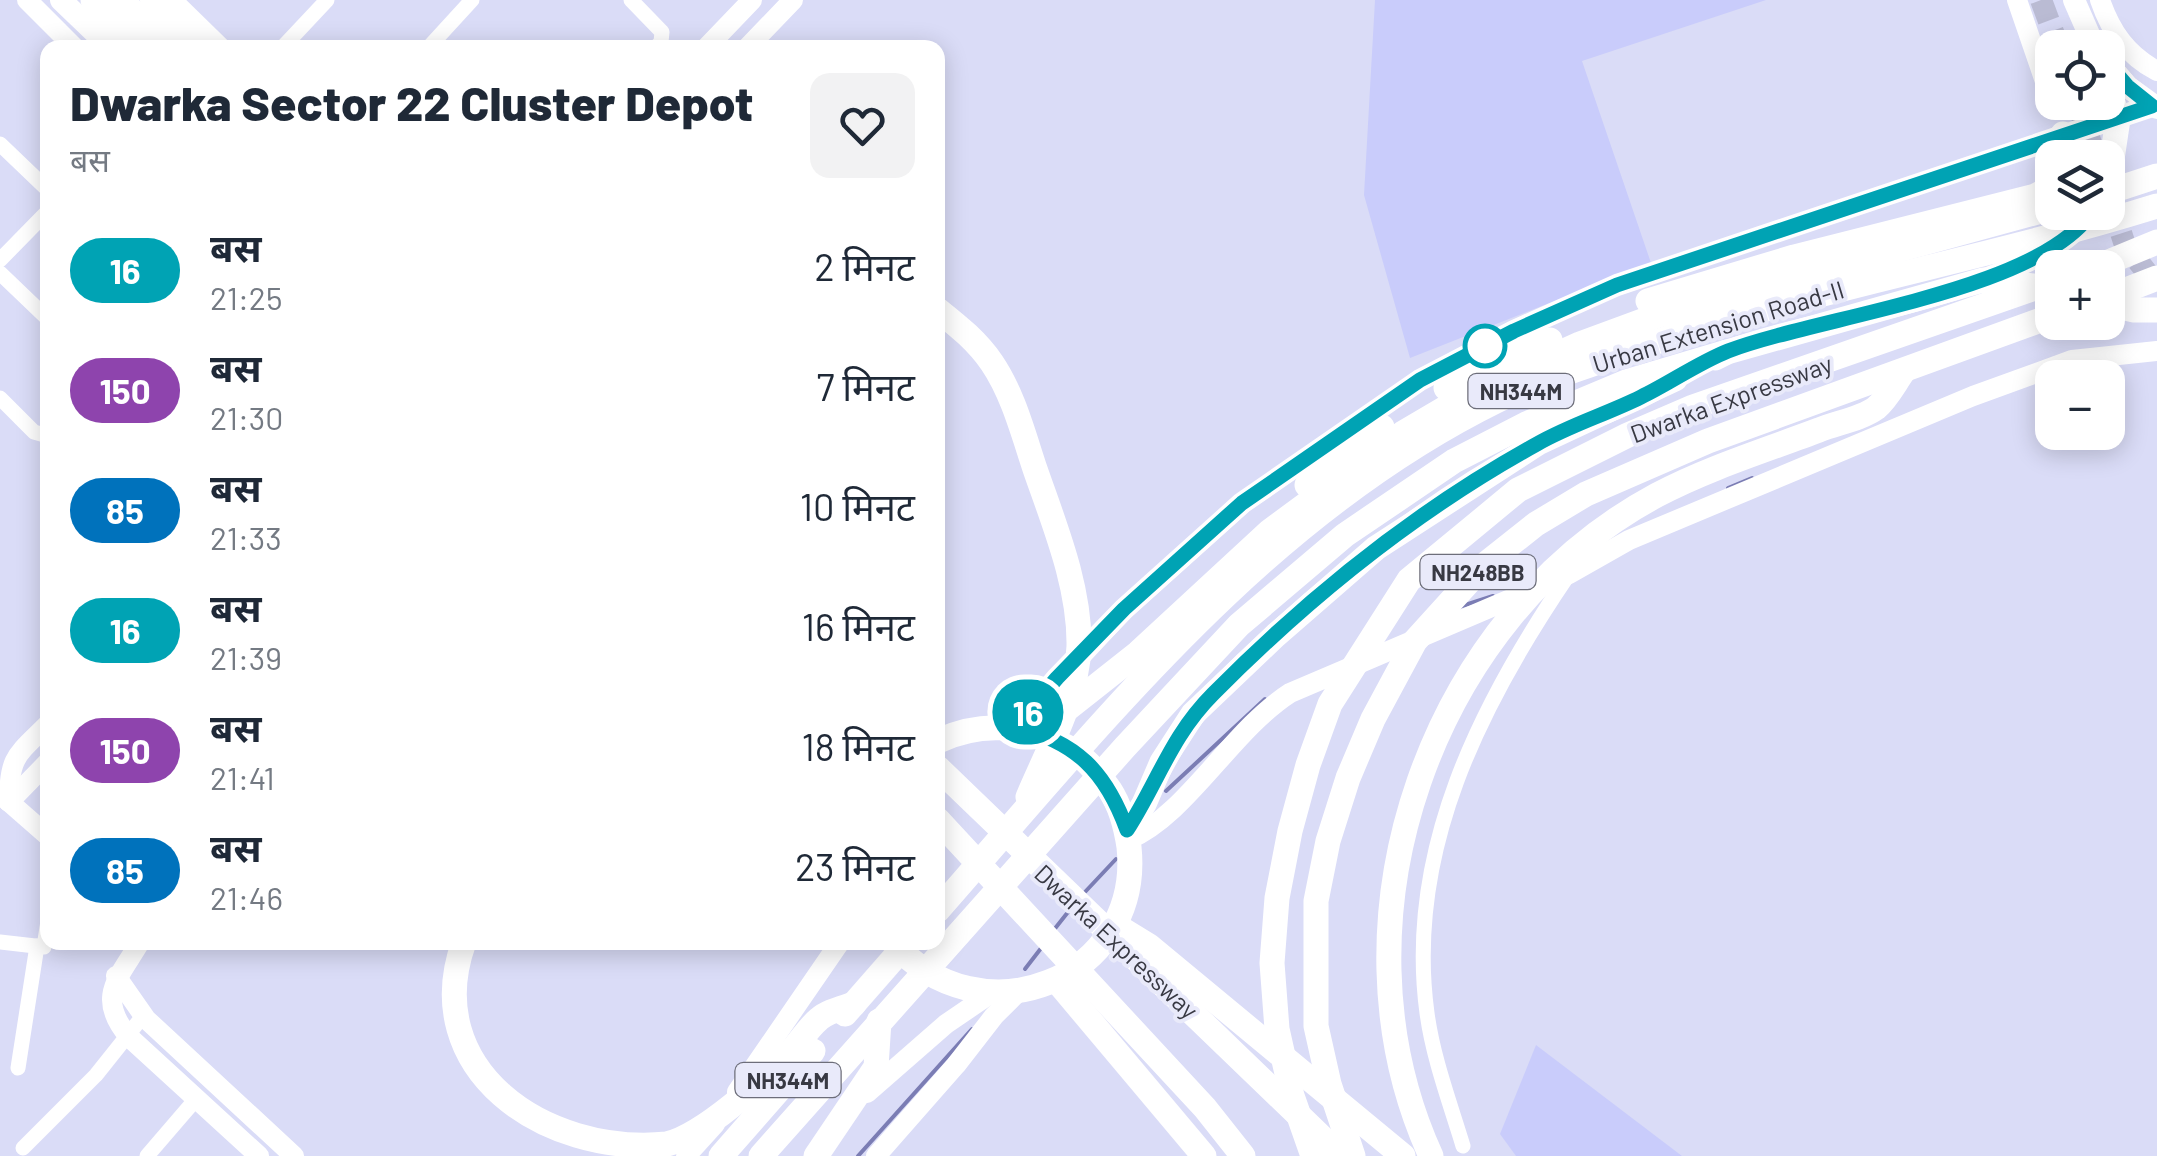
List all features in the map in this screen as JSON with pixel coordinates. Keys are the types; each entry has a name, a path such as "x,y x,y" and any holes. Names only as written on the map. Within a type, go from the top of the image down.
{"highway":[{"path":"93,0 134,40"},
{"path":"121,0 163,40"},
{"path":"2125,184 2157,176"},
{"path":"1153,666 1166,635 1264,526 1334,459 1402,413 1486,366 1634,305 1888,233 2035,202"},
{"path":"1027,730 1138,653 1270,531 1344,474 1403,432 1471,394 1580,344 1656,316 2035,203"},
{"name":"Urban Extension Road-II","path":"2125,214 2157,206"},
{"name":"Urban Extension Road-II","path":"945,902 1153,666 1245,575 1328,506 1427,439 1500,399 1659,340 1747,312 2056,230"},
{"path":"1127,835 1162,762 1193,714 1376,548 1538,443 1640,398 1727,352 1983,280 2052,250 2060,230"},
{"path":"2125,255 2157,242"},
{"path":"2125,292 2157,278"},
{"path":"1983,280 2035,288"},
{"name":"Dwarka Expressway","path":"1313,1156 1292,1096 1277,1029 1272,962 1277,898 1308,765 1330,704 1409,580 1518,490 1628,435 1694,407 2035,288"},
{"path":"2125,307 2157,310"},
{"path":"945,316 978,343 1008,392 1052,518 1076,612 1079,646 1074,680 1060,724 1020,816"},
{"name":"Dwarka Expressway","path":"1354,1156 1329,1084 1316,1026 1316,901 1328,841 1348,778 1415,641 1484,566 1536,524 1586,494 1708,441 2035,322"},
{"name":"Urban Extension Road-II","path":"945,949 1240,625 1345,535 1454,461 1526,424 1626,382 1727,352"},
{"path":"1431,1156 1406,1088 1394,1021 1392,905 1407,816 1457,694 1522,600 1560,562 1604,529 1658,494 1874,409 1903,372"},
{"path":"899,950 933,978 962,990 1018,992 1056,980 1090,956 1114,924 1126,894 1130,862 1127,835 1116,799 1096,770 1070,748 1027,730 986,726 945,738"},
{"name":"Dwarka Expressway","path":"945,775 1341,1156"},
{"name":"Dwarka Expressway","path":"945,828 1205,1108 1242,1156"},
{"path":"945,840 967,854"},
{"path":"1114,924 1149,946 1403,1156"},
{"path":"463,950 456,986 458,1022 469,1055 484,1082 502,1104 548,1136 603,1151 638,1151 672,1143 689,1134 721,1114 788,1054 821,1017 854,1004"},
{"name":"NH344M","path":"721,1156 901,950"},
{"name":"Urban Extension Road-II","path":"761,1156 944,950"},
{"path":"1056,980 1204,1156"},
{"path":"816,1156 876,1066 879,1021"}],"main road":[{"path":"62,0 103,40"},
{"path":"151,0 193,40"},
{"path":"2074,0 2086,30"},
{"path":"2125,84 2154,107"}],"street":[{"path":"27,0 67,40"},
{"path":"172,0 212,40"},
{"path":"290,40 327,0"},
{"path":"435,40 472,0"},
{"path":"630,0 662,32 661,40"},
{"path":"714,40 752,0"},
{"path":"754,40 793,0"},
{"path":"2017,0 2035,51"},
{"path":"2100,0 2118,40 2157,71"},
{"path":"2125,117 2154,107"},
{"path":"2076,140 2116,120"},
{"path":"0,144 40,182"},
{"path":"1027,730 1057,678 1124,609 1242,503 1420,380 1514,331 1617,285 2035,155"},
{"path":"0,260 40,218"},
{"path":"0,273 40,311"},
{"path":"1127,835 1152,830 1247,728 1290,694 1569,574 1629,540 1973,396 2072,360 2157,351"},
{"path":"0,398 40,434"},
{"path":"1463,1146 1427,1016 1423,956 1428,892 1441,826 1465,756 1494,693 1569,574"},
{"path":"4,798 14,758 40,732"},
{"path":"4,798 40,769"},
{"path":"4,798 40,829"},
{"path":"0,942 40,946"},
{"path":"18,1068 37,946"},
{"path":"134,950 116,976 113,1011 129,1037 259,1156"},
{"path":"686,1156 710,1132 835,950"},
{"path":"116,976 143,1016 294,1156"},
{"path":"876,1156 1018,992"},
{"path":"806,1156 878,1082 946,1024 990,994"},
{"path":"24,1153 129,1037 143,1016"},
{"path":"147,1156 196,1099"}],"shaded area":[{"path":"1375,0 1766,0 1582,61 1651,263 1410,358 1364,195"},
{"path":"1536,1045 1682,1156 1516,1156 1500,1134"}],"waterway":[{"path":"1728,488 1752,478"},
{"path":"1459,607 1493,596"},
{"path":"1166,791 1265,699"},
{"path":"1085,892 1116,859"},
{"path":"1053,931 1072,907"},
{"path":"1025,969 1042,947"},
{"path":"858,1156 972,1029"}],"tunnel":[{"path":"2041,0 2052,30"},
{"path":"2083,120 2090,140"},
{"path":"2120,230 2125,245 2157,285"}],"bus line":[{"name":"16","path":"2125,84 2152,106 2125,116"},
{"name":"16","path":"2046,140 2114,120"},
{"name":"16","path":"2035,144 1617,285 1514,331 1420,380 1242,503 1124,609 1015,727 1038,732 1070,748 1096,770 1116,799 1127,830 1144,804 1162,762 1193,714 1376,548 1470,486 1538,443 1640,398 1727,352 1983,280 2052,250 2076,230"}]}
